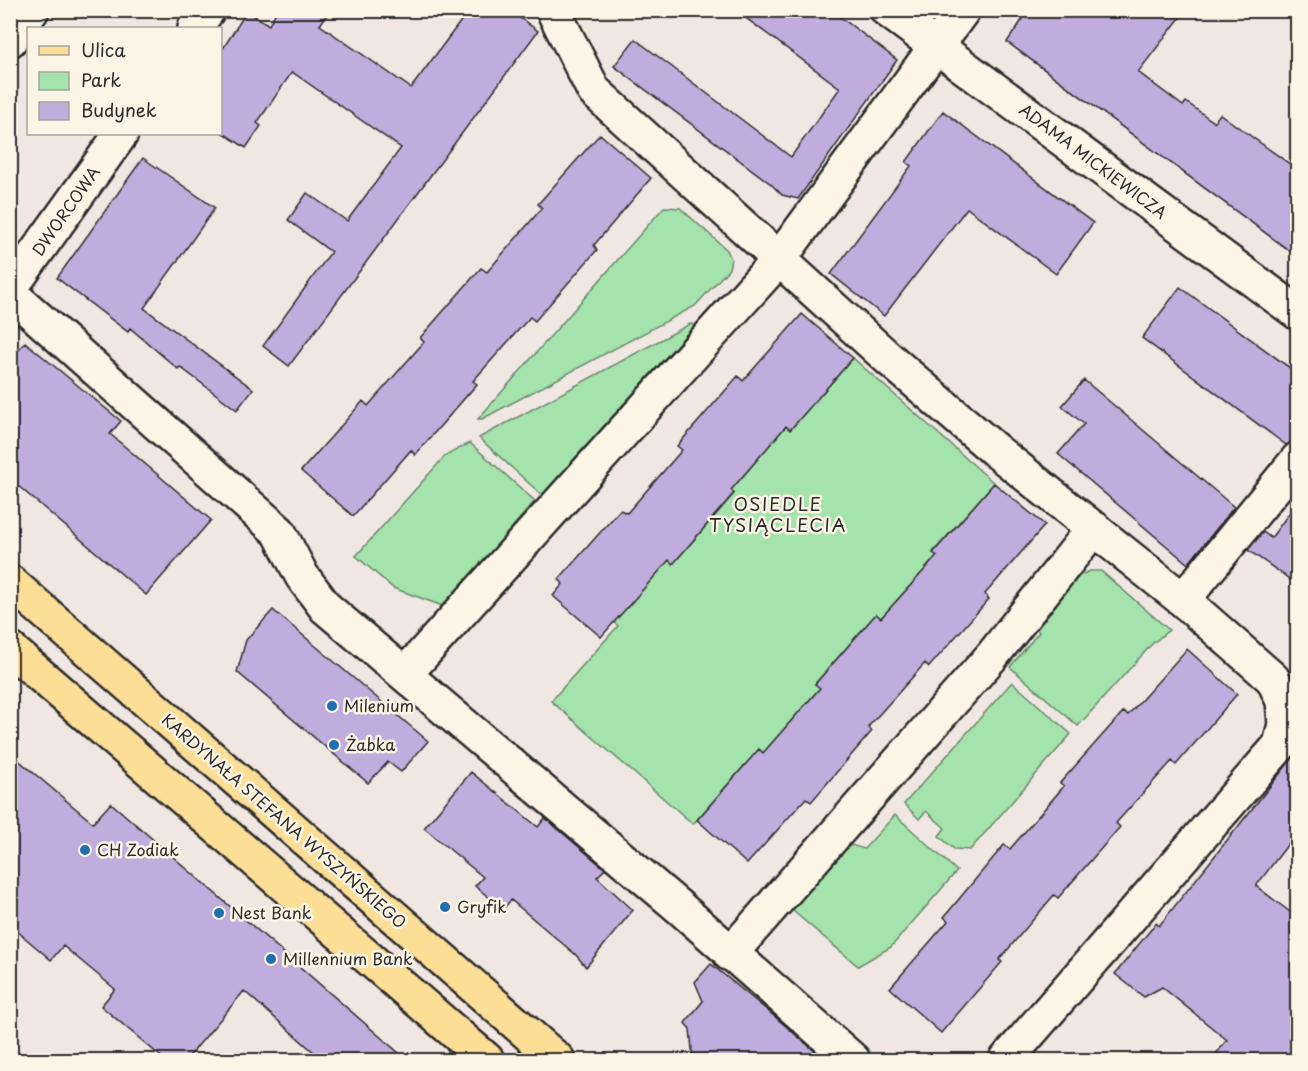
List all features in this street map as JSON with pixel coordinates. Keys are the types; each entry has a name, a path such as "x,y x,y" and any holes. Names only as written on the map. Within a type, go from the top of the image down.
{"main road":[{"name":"KARDYNAŁA STEFANA WYSZYŃSKIEGO","path":"10,582 558,1060"},
{"path":"10,650 487,1060"}],"street":[{"path":"10,40 32,10"},
{"path":"196,27 208,10"},
{"path":"552,10 594,91 897,366 995,450 1183,600 1273,679 1283,701 1286,724 1280,745 1006,1060"},
{"name":"ADAMA MICKIEWICZA","path":"887,10 1298,313"},
{"path":"405,674 780,258 963,10"},
{"name":"DWORCOWA","path":"10,289 119,135"},
{"path":"10,294 279,532 302,576 326,608 853,1060"},
{"path":"1183,600 1298,459"},
{"path":"730,954 992,656 1094,528"}],"green space":[{"path":"664,207 680,208 727,250 731,259 729,269 695,306 482,419 478,419"},
{"path":"693,324 693,327 542,495 479,438"},
{"path":"853,358 994,483 933,552 937,556 881,618 876,614 815,684 820,688 763,753 759,749 693,824 551,701 618,626 614,622 669,560 674,563 734,494 731,490 786,426 790,430"},
{"path":"470,443 535,501 443,606 393,588 356,556 445,456"},
{"path":"1090,571 1101,571 1169,630 1152,644 1078,726 1010,667 1039,632 1033,626 1076,577"},
{"path":"1012,682 1071,734 970,850 954,849 939,836 945,828 926,811 919,819 904,804"},
{"path":"895,815 957,871 891,947 858,966 787,906 841,842 864,849"}],"building":[{"path":"277,10 330,10 320,25 411,88 469,10 509,10 538,31 289,366 263,346 331,252 288,220 307,193 347,221 401,148 292,72 257,123 261,126 246,148 222,132 222,50 247,11 269,25"},
{"path":"735,10 831,10 897,60 798,199 782,195 771,184 614,66 635,39 791,157 840,88"},
{"path":"1029,10 1186,10 1138,72 1183,106 1186,102 1214,122 1220,114 1298,170 1298,257 1007,42"},
{"path":"943,111 1093,223 1056,274 967,208 884,316 831,274 911,166 906,162"},
{"path":"600,134 651,178 594,245 597,250 535,321 530,317 473,381 477,384 415,455 411,450 353,516 301,471 363,401 368,406 424,342 420,338 481,268 487,272 542,208 538,204"},
{"path":"143,158 215,208 144,308 253,389 237,410 180,367 178,369 130,328 128,332 57,278"},
{"path":"1180,287 1298,374 1298,441 1286,445 1142,338"},
{"path":"802,314 853,358 790,430 786,426 731,490 734,493 673,564 669,560 601,637 553,596 563,584 559,579 620,510 627,513 682,450 677,446 738,376 743,381"},
{"path":"25,342 121,421 110,434 211,520 146,595 10,479 10,360"},
{"path":"1084,380 1234,507 1188,564 1058,454 1084,424 1062,406"},
{"path":"994,483 1045,525 985,594 989,599 929,667 925,663 868,727 872,731 811,802 806,798 747,864 697,820 759,749 763,753 820,688 815,684 876,614 881,618 937,556 933,553"},
{"path":"1298,501 1298,585 1248,550 1263,532 1271,538"},
{"name":"Milenium","path":"273,610 428,741 401,772 388,762 368,783 237,672 246,640"},
{"path":"1187,649 1237,694 1176,765 1172,761 1116,823 1120,827 1058,898 1054,895 999,960 1002,962 941,1033 890,988 948,921 944,917 1004,845 1010,849 1064,786 1060,783 1123,712 1128,715"},
{"path":"1298,751 1298,831 1256,886 1298,918 1298,1060 1211,1060 1227,1040 1162,987 1144,997 1115,974 1156,923 1159,926"},
{"path":"10,753 93,823 111,803 407,1060 323,1060 244,991 186,1060 165,1060 101,1006 115,989 63,946 51,960 10,925"},
{"path":"471,772 538,827 545,818 605,869 597,877 633,910 586,967 576,955 511,900 503,909 475,886 483,877 424,828"},
{"path":"711,964 825,1060 693,1060 690,1029 685,1023 703,1001 695,982"}],"place":[{"name":"Milenium","path":"332,706"},
{"name":"Żabka","path":"334,745"},
{"name":"CH Zodiak","path":"85,850"},
{"name":"Gryfik","path":"445,907"},
{"name":"Nest Bank","path":"219,913"},
{"name":"Millennium Bank","path":"271,959"}],"district":[{"name":"OSIEDLE TYSIĄCLECIA","path":"778,515"}]}
